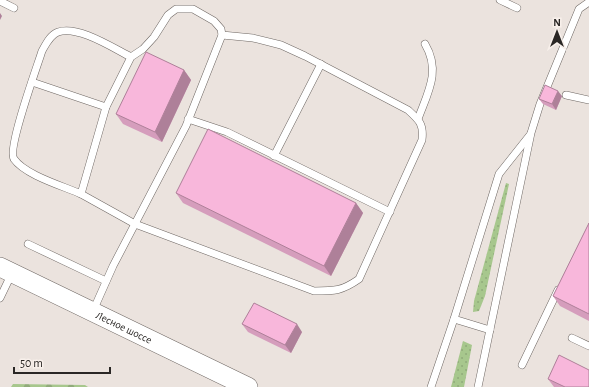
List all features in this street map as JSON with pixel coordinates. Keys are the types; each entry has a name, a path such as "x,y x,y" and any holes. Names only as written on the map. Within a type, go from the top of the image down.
{"street":[{"name":"Лесное шоссе","path":"6,270 248,387"}],"lane":[{"path":"500,0 516,8"},
{"path":"0,1 14,8"},
{"path":"478,387 531,133 540,104 580,9 589,2"},
{"path":"81,194 106,107 131,57 144,49 154,37 168,15 176,9 193,9 214,21 221,29 222,35 188,119 106,281 92,312"},
{"path":"131,57 78,32 57,33 48,40 42,51 14,137 11,154 14,160 26,171 81,194 135,224 314,291 336,291 347,288 359,279 422,140 423,129 418,119 408,110 321,64 281,45 253,38 222,35"},
{"path":"418,119 432,81 434,68 430,53 425,44"},
{"path":"274,156 321,64"},
{"path":"32,82 106,107"},
{"path":"566,95 589,100"},
{"path":"188,119 227,132 390,212"},
{"path":"431,387 454,319 499,174 531,133"},
{"path":"28,244 106,281"},
{"path":"0,298 6,270"},
{"path":"522,365 561,284"},
{"path":"454,319 490,330"},
{"path":"572,338 589,346"}],"green space":[{"path":"506,183 509,184 485,296 479,311 473,312 474,301"},
{"path":"463,341 472,345 464,387 451,387"},
{"path":"13,384 85,385 88,387 11,387"}],"building":[{"path":"146,52 184,70 155,132 116,114"},
{"path":"545,85 558,91 552,104 539,99"},
{"path":"208,129 356,203 324,266 176,193"},
{"path":"589,223 589,314 553,296"},
{"path":"254,303 297,324 285,345 242,324"},
{"path":"559,355 589,370 589,387 565,387 548,379"}]}
